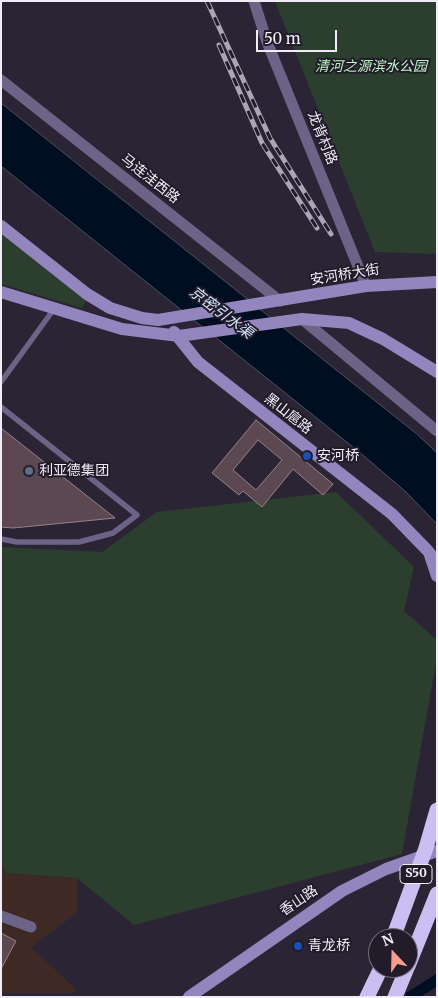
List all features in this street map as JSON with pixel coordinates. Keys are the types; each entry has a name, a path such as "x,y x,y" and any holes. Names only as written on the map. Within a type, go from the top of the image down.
{"highway":[{"name":"S50","path":"397,928 426,848 437,810"},
{"name":"S50","path":"418,942 437,894"},
{"path":"368,997 377,978"},
{"name":"S50","path":"395,997 403,978"}],"main road":[{"path":"1,226 87,294 110,308 130,316 158,320"},
{"name":"安河桥大街","path":"158,320 366,286 437,282"},
{"path":"1,292 122,329 179,336 302,319 349,322 383,339 437,372"},
{"name":"黑山扈路","path":"158,320 179,336 198,362 392,514 437,562"},
{"path":"428,551 437,576"},
{"name":"香山路","path":"189,997 342,891 386,869 437,851"}],"street":[{"name":"龙背村路","path":"254,1 267,42 366,286"},
{"name":"马连洼西路","path":"1,80 280,301"},
{"path":"302,319 437,431"},
{"path":"1,916 31,927"}],"lane":[{"path":"1,382 54,309"},
{"path":"1,407 137,515 113,533 79,542 17,542 1,539"}],"shaded area":[{"path":"1,861 5,873 77,878 77,913 31,947 76,989 75,993 1,993"}],"green space":[{"name":"清河之源滨水公园","path":"275,1 437,1 437,254 375,252"},
{"path":"1,233 86,300 82,308 1,284"},
{"path":"336,492 414,567 404,611 437,640 437,657 402,854 134,925 77,878 5,873 1,861 1,547 102,552 157,512"}],"water":[{"name":"京密引水渠","path":"1,103 418,435 437,453 437,524 405,491 358,451 1,166"}],"building":[{"path":"256,420 333,484 323,495 293,469 262,507 243,491 239,495 212,473","holes":["258,440 282,460 256,490 233,470"]},
{"path":"1,428 115,518 13,528 1,527"},
{"path":"1,933 16,941 1,969"}],"waterway":[{"path":"410,997 437,980"}],"railway":[{"path":"207,1 270,138 331,234"},
{"path":"219,45 262,143 317,228"}],"place":[{"name":"安河桥","path":"307,456"},
{"name":"利亚德集团","path":"29,471"},
{"name":"青龙桥","path":"298,946"}]}
